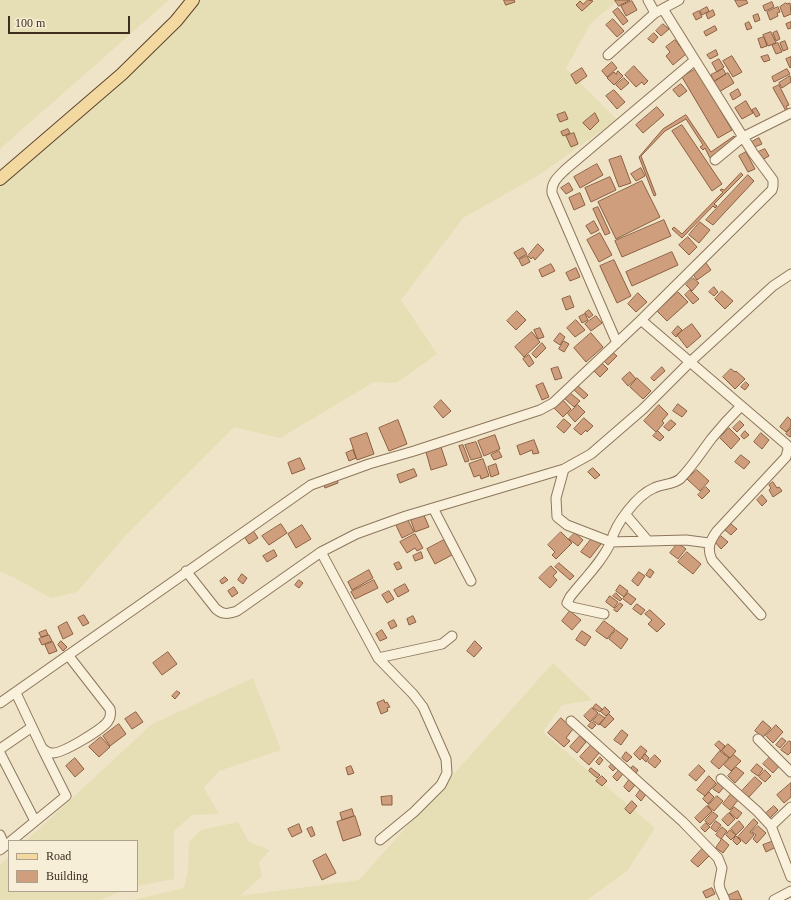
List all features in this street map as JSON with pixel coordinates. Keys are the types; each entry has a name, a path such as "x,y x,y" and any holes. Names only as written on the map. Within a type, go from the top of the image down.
{"main road":[{"path":"0,179 122,74 176,21 193,0"}],"street":[{"path":"0,703 186,571 311,485 369,464 540,410 553,403 641,320 772,190 774,186 773,180 743,137 695,60 659,11 648,0"},
{"path":"608,55 659,11 679,0"},
{"path":"617,343 552,193 552,188 555,180 566,169 695,60"},
{"path":"716,160 743,137 791,113"},
{"path":"186,571 216,609 222,614 229,614 237,611 321,552 356,534 406,516 564,469 591,454 643,409 690,362 773,286 791,274"},
{"path":"641,320 784,442 788,449 786,457 717,531 709,543 709,554 712,560 761,615"},
{"path":"604,614 572,608 567,603 570,597 607,550 611,542 612,535 638,498 655,487 673,483 679,479 689,469 713,437 741,406"},
{"path":"564,469 556,498 557,517 567,525 611,542 686,540 709,543"},
{"path":"433,508 471,581"},
{"path":"626,515 648,541"},
{"path":"321,552 378,658 413,694 423,707 446,759 447,773 444,780 432,795 380,840"},
{"path":"378,658 442,644 452,636"},
{"path":"42,748 52,754 58,752 76,744 104,726 110,719 110,709 68,655"},
{"path":"12,840 66,796 16,693"},
{"path":"571,721 683,822 718,858 722,868 720,889 725,900"},
{"path":"0,749 32,727"},
{"path":"758,738 791,772"},
{"path":"0,753 35,821"},
{"path":"722,779 758,811 771,826 791,877"},
{"path":"771,826 791,807"},
{"path":"0,835 6,845"},
{"path":"774,900 791,891"}],"shaded area":[{"path":"0,0 169,0 0,149"},
{"path":"196,0 619,0 591,23 566,68 617,120 539,175 463,218 401,300 437,354 396,383 374,382 280,438 234,427 125,536 77,592 51,598 11,576 0,572 0,181"},
{"path":"553,663 592,700 562,705 543,732 655,828 627,871 587,900 133,900 184,888 188,870 189,842 201,830 238,822 249,842 270,850 259,862 262,876 240,896 359,880"},
{"path":"253,678 281,750 219,771 204,788 219,814 192,815 174,831 174,879 138,886 138,840 27,840 152,724"},
{"path":"8,857 8,892 119,892 100,900 0,900 0,865"}],"building":[{"path":"504,0 514,0 515,2 506,5"},
{"path":"588,0 593,1 582,11 576,5 580,1 583,4"},
{"path":"615,0 630,0 619,6"},
{"path":"735,0 746,0 748,3 739,7"},
{"path":"632,1 637,10 626,16 621,6"},
{"path":"772,2 774,7 765,11 763,6"},
{"path":"786,3 790,3 791,14 784,17 780,7"},
{"path":"707,7 709,11 702,15 700,11"},
{"path":"778,7 780,12 777,13 778,16 770,20 767,12"},
{"path":"618,8 628,21 623,25 613,12"},
{"path":"713,10 715,15 708,19 706,14"},
{"path":"699,11 702,17 696,20 693,14"},
{"path":"758,14 760,20 755,22 753,16"},
{"path":"613,19 624,31 617,37 606,25"},
{"path":"749,22 752,28 747,30 745,24"},
{"path":"791,22 791,28 788,29 786,24"},
{"path":"663,24 669,29 661,36 656,31"},
{"path":"715,26 717,30 706,36 704,32"},
{"path":"777,31 780,39 776,41 773,33"},
{"path":"771,32 776,43 768,46 763,35"},
{"path":"654,33 658,37 653,43 648,39"},
{"path":"764,37 767,46 761,48 758,39"},
{"path":"675,40 686,54 673,65 666,56 670,52 666,47"},
{"path":"785,41 788,49 783,51 780,43"},
{"path":"778,43 782,52 776,54 772,45"},
{"path":"716,50 718,55 710,59 707,55"},
{"path":"768,55 770,60 764,62 761,57"},
{"path":"732,56 742,72 733,77 723,61"},
{"path":"791,57 791,67 790,68 786,59"},
{"path":"719,59 724,67 717,72 712,63"},
{"path":"612,62 617,68 607,77 602,71"},
{"path":"634,66 648,81 644,85 642,82 636,87 625,75"},
{"path":"582,68 587,76 576,84 571,75"},
{"path":"696,69 732,130 718,138 682,77"},
{"path":"723,69 726,74 714,81 711,75"},
{"path":"787,69 790,74 774,82 772,77"},
{"path":"618,71 623,76 614,85 607,78 614,72 616,74"},
{"path":"728,73 734,83 719,92 713,83"},
{"path":"790,76 791,82 782,88 779,83"},
{"path":"624,78 629,83 621,90 616,85"},
{"path":"681,84 687,91 679,97 673,90"},
{"path":"779,85 789,105 786,106 788,110 786,111 773,88"},
{"path":"738,89 741,95 733,100 730,94"},
{"path":"614,90 625,102 617,109 606,96"},
{"path":"746,101 753,113 742,119 735,108"},
{"path":"657,107 664,115 643,133 636,125"},
{"path":"756,108 760,115 756,117 752,110"},
{"path":"565,112 568,119 560,122 557,115"},
{"path":"595,113 599,121 590,130 583,123"},
{"path":"686,115 711,152 734,136 736,139 710,158 705,148 703,150 700,147 703,145 686,119 665,131 641,156 656,195 654,196 639,157 663,129"},
{"path":"682,125 722,184 712,191 672,131"},
{"path":"568,129 570,133 563,136 561,132"},
{"path":"574,133 578,144 571,147 566,136"},
{"path":"759,138 762,144 752,148 750,143"},
{"path":"765,149 769,156 760,161 756,153"},
{"path":"746,152 755,169 748,172 739,156"},
{"path":"621,156 631,183 619,187 609,160"},
{"path":"597,164 603,175 580,188 574,177"},
{"path":"641,168 645,176 636,181 631,174"},
{"path":"741,173 743,175 714,204 717,206 715,208 713,206 682,238 672,229 674,227 682,234 723,192 720,190 724,190"},
{"path":"748,175 754,181 713,225 706,220"},
{"path":"610,177 616,190 591,202 585,188"},
{"path":"642,181 660,217 616,239 598,202"},
{"path":"569,183 573,190 566,194 561,188"},
{"path":"580,193 585,205 574,210 569,198"},
{"path":"598,207 610,233 605,235 593,209"},
{"path":"664,220 671,236 622,257 615,241"},
{"path":"594,221 599,230 591,234 586,226"},
{"path":"700,222 710,230 699,243 689,235"},
{"path":"600,233 612,255 599,262 587,240"},
{"path":"688,237 697,247 689,255 679,245"},
{"path":"538,244 544,250 535,260 533,257 531,259 528,256"},
{"path":"523,248 527,254 518,259 514,253"},
{"path":"672,252 678,265 632,286 626,272"},
{"path":"527,256 530,262 522,266 519,260"},
{"path":"614,260 631,296 617,303 600,266"},
{"path":"706,263 711,270 697,280 692,273"},
{"path":"551,264 555,271 542,277 539,270"},
{"path":"576,268 580,277 570,281 566,273"},
{"path":"693,278 699,283 692,291 686,285"},
{"path":"714,287 718,292 714,296 709,292"},
{"path":"690,290 699,299 693,304 685,295"},
{"path":"722,291 733,301 725,309 715,299"},
{"path":"678,292 688,302 667,321 657,311"},
{"path":"638,293 647,302 636,312 628,304"},
{"path":"570,296 574,307 566,310 562,299"},
{"path":"589,310 593,315 589,318 585,313"},
{"path":"517,311 526,320 516,330 507,321"},
{"path":"585,314 588,320 582,323 579,317"},
{"path":"596,316 602,323 591,331 585,324"},
{"path":"576,320 585,330 575,337 567,328"},
{"path":"692,324 701,336 687,348 677,335"},
{"path":"678,326 682,330 676,337 672,333"},
{"path":"540,328 544,337 538,339 534,330"},
{"path":"532,332 540,342 524,357 515,347"},
{"path":"560,333 565,337 560,345 554,341"},
{"path":"591,333 603,347 586,362 574,348"},
{"path":"564,341 569,344 564,352 559,349"},
{"path":"542,343 546,348 536,358 532,354"},
{"path":"611,351 617,356 608,365 603,360"},
{"path":"529,355 534,363 529,367 523,359"},
{"path":"602,363 608,369 600,377 594,371"},
{"path":"558,367 562,378 555,380 551,369"},
{"path":"662,367 665,371 654,381 651,378"},
{"path":"731,369 735,372 736,371 745,379 735,389 723,377"},
{"path":"630,372 636,379 628,386 622,379"},
{"path":"637,378 651,391 643,399 630,387"},
{"path":"746,382 749,385 745,390 741,387"},
{"path":"543,383 549,397 542,400 536,386"},
{"path":"577,385 588,395 584,399 573,389"},
{"path":"569,392 580,401 574,407 564,398"},
{"path":"562,399 571,409 563,417 553,407"},
{"path":"441,400 451,411 443,418 434,407"},
{"path":"678,404 687,411 682,417 673,411"},
{"path":"578,405 585,412 575,422 568,414"},
{"path":"659,405 668,414 662,421 664,423 656,432 644,421"},
{"path":"788,417 791,420 791,426 786,432 780,427"},
{"path":"584,418 593,426 581,435 574,429"},
{"path":"564,419 571,425 564,433 557,427"},
{"path":"398,420 407,444 389,451 379,428"},
{"path":"671,420 676,424 669,431 664,427"},
{"path":"740,421 744,425 737,432 733,428"},
{"path":"729,428 740,439 731,449 720,438"},
{"path":"791,428 791,436 790,437 786,434"},
{"path":"658,431 664,437 660,441 653,436"},
{"path":"745,431 749,435 744,439 741,436"},
{"path":"367,433 374,454 357,460 350,439"},
{"path":"761,433 769,440 762,449 754,442"},
{"path":"495,435 500,449 484,456 478,441"},
{"path":"534,440 539,453 533,454 532,450 520,455 517,446"},
{"path":"476,442 482,457 471,460 465,445"},
{"path":"463,445 469,461 465,462 459,446"},
{"path":"441,447 447,465 431,470 426,452"},
{"path":"353,450 356,458 349,461 346,453"},
{"path":"499,451 502,457 494,460 491,455"},
{"path":"741,455 750,462 744,469 735,462"},
{"path":"300,458 305,469 292,474 288,463"},
{"path":"483,459 489,476 481,479 480,475 474,477 469,464"},
{"path":"496,464 499,474 491,477 488,467"},
{"path":"593,468 600,475 595,479 588,472"},
{"path":"414,469 417,476 400,483 397,475"},
{"path":"697,470 709,481 700,491 687,479"},
{"path":"337,479 338,483 325,488 324,484"},
{"path":"773,482 777,488 779,487 782,491 773,497 769,490 771,488 769,485"},
{"path":"706,487 710,491 702,499 698,495"},
{"path":"762,495 767,501 762,506 757,500"},
{"path":"423,513 429,527 415,532 410,518"},
{"path":"407,518 414,532 402,538 395,523"},
{"path":"281,524 287,533 269,545 262,536"},
{"path":"731,524 737,529 731,535 725,530"},
{"path":"302,525 311,539 296,548 288,534"},
{"path":"252,529 258,538 249,544 243,535"},
{"path":"561,532 572,543 556,559 552,555 555,552 548,545"},
{"path":"575,533 583,540 578,546 569,539"},
{"path":"415,534 423,548 417,551 415,548 407,553 400,542"},
{"path":"721,536 728,542 721,549 715,542"},
{"path":"593,537 601,544 590,558 581,552"},
{"path":"444,540 452,555 435,564 427,549"},
{"path":"678,543 686,549 678,559 670,553"},
{"path":"274,550 277,556 267,562 263,556"},
{"path":"421,552 423,558 415,561 413,556"},
{"path":"687,552 701,564 693,574 678,562"},
{"path":"399,562 402,568 397,570 394,564"},
{"path":"559,563 574,576 570,580 555,567"},
{"path":"551,566 557,572 553,576 557,580 550,588 539,578"},
{"path":"650,569 654,572 650,578 646,575"},
{"path":"369,570 373,578 352,590 348,582"},
{"path":"639,572 645,576 638,586 632,581"},
{"path":"242,574 247,578 243,584 238,580"},
{"path":"225,577 228,580 222,584 220,581"},
{"path":"299,580 303,583 299,588 295,585"},
{"path":"374,580 378,588 355,599 351,592"},
{"path":"405,584 409,591 398,597 394,590"},
{"path":"620,585 628,591 624,597 616,591"},
{"path":"234,587 238,593 232,597 228,591"},
{"path":"389,591 394,599 387,603 382,595"},
{"path":"616,593 622,599 620,601 613,596"},
{"path":"628,593 636,599 631,605 623,599"},
{"path":"610,596 618,602 614,608 606,602"},
{"path":"620,603 623,605 617,612 614,610"},
{"path":"637,604 645,610 641,615 633,609"},
{"path":"650,610 665,624 657,632 648,624 652,620 645,614"},
{"path":"570,611 581,620 572,630 562,621"},
{"path":"84,615 89,623 83,626 78,618"},
{"path":"413,616 416,622 409,625 407,619"},
{"path":"394,620 397,626 391,629 388,623"},
{"path":"604,621 615,629 607,639 596,631"},
{"path":"67,622 73,634 63,639 58,627"},
{"path":"46,630 48,635 41,637 39,633"},
{"path":"382,630 387,638 380,641 376,634"},
{"path":"616,630 628,639 621,649 609,639"},
{"path":"582,631 591,637 585,646 576,640"},
{"path":"49,635 52,641 42,645 39,639"},
{"path":"61,641 67,647 63,651 58,645"},
{"path":"475,641 482,648 474,657 467,651"},
{"path":"53,642 57,651 49,654 45,645"},
{"path":"168,652 177,664 162,675 153,663"},
{"path":"177,691 180,693 175,699 172,696"},
{"path":"384,700 390,707 387,708 388,711 381,714 377,703"},
{"path":"596,704 602,709 600,712 593,708"},
{"path":"605,707 610,712 606,716 601,712"},
{"path":"592,708 598,713 590,722 584,716"},
{"path":"136,712 143,722 132,729 125,719"},
{"path":"599,714 605,718 599,725 593,721"},
{"path":"609,714 614,719 605,728 600,724"},
{"path":"561,718 573,729 566,738 570,741 564,747 548,733"},
{"path":"763,721 771,728 763,737 755,731"},
{"path":"592,722 596,725 592,729 588,726"},
{"path":"119,724 126,734 110,746 103,736"},
{"path":"776,725 783,732 773,743 766,736"},
{"path":"622,730 628,735 621,745 614,740"},
{"path":"580,736 586,742 577,753 570,747"},
{"path":"101,737 110,747 99,757 89,747"},
{"path":"782,738 786,741 780,748 776,745"},
{"path":"719,741 725,746 721,751 715,745"},
{"path":"789,741 791,742 791,752 788,755 781,750"},
{"path":"728,744 736,751 730,758 722,751"},
{"path":"591,745 599,753 589,765 580,757"},
{"path":"641,746 647,751 640,760 634,754"},
{"path":"720,751 729,758 719,769 711,762"},
{"path":"626,752 632,757 627,762 622,758"},
{"path":"645,754 649,758 646,762 642,758"},
{"path":"655,755 661,761 655,768 648,762"},
{"path":"734,755 741,761 731,771 724,765"},
{"path":"772,755 781,764 773,773 763,764"},
{"path":"600,757 603,760 599,765 596,762"},
{"path":"75,758 84,769 75,777 66,766"},
{"path":"614,762 618,766 613,771 609,767"},
{"path":"757,764 763,769 758,776 751,771"},
{"path":"699,765 705,771 696,781 689,775"},
{"path":"351,766 354,773 348,775 346,768"},
{"path":"633,766 638,770 636,773 631,769"},
{"path":"736,767 744,773 735,783 728,776"},
{"path":"591,768 600,775 597,778 589,771"},
{"path":"619,770 623,774 617,781 613,777"},
{"path":"765,770 771,776 765,782 759,777"},
{"path":"602,776 607,781 602,786 596,781"},
{"path":"709,776 716,783 705,796 697,790"},
{"path":"755,777 762,783 748,798 741,792"},
{"path":"629,780 635,785 629,792 624,787"},
{"path":"718,783 724,787 719,793 713,789"},
{"path":"791,783 791,797 784,803 777,795"},
{"path":"641,789 647,793 641,801 636,796"},
{"path":"709,792 714,797 708,804 703,799"},
{"path":"731,794 738,800 730,810 723,804"},
{"path":"392,796 392,805 382,805 381,797"},
{"path":"717,796 723,801 714,811 708,806"},
{"path":"632,801 637,806 630,814 625,809"},
{"path":"707,806 712,811 700,823 695,818"},
{"path":"774,806 778,810 769,819 765,814"},
{"path":"734,807 742,813 737,819 730,813"},
{"path":"352,809 354,816 342,820 340,813"},
{"path":"713,812 718,816 710,825 705,821"},
{"path":"729,813 735,819 728,826 722,820"},
{"path":"355,816 361,835 343,841 337,822"},
{"path":"754,819 758,823 750,832 754,835 746,844 738,837"},
{"path":"716,821 721,825 716,832 711,828"},
{"path":"739,821 744,827 736,835 731,829"},
{"path":"706,823 710,827 705,832 701,828"},
{"path":"299,824 302,832 292,837 288,829"},
{"path":"758,826 766,833 757,843 753,839 756,835 752,832"},
{"path":"312,827 315,835 311,837 307,829"},
{"path":"722,827 727,831 721,839 716,835"},
{"path":"730,830 736,835 731,840 726,835"},
{"path":"736,836 741,841 737,845 733,841"},
{"path":"722,839 729,845 723,853 716,848"},
{"path":"774,841 776,847 766,852 763,845"},
{"path":"703,848 710,855 698,867 691,861"},
{"path":"326,854 336,873 322,880 313,861"},
{"path":"712,888 715,894 706,898 703,892"},
{"path":"738,891 742,900 729,900 727,896"}]}
